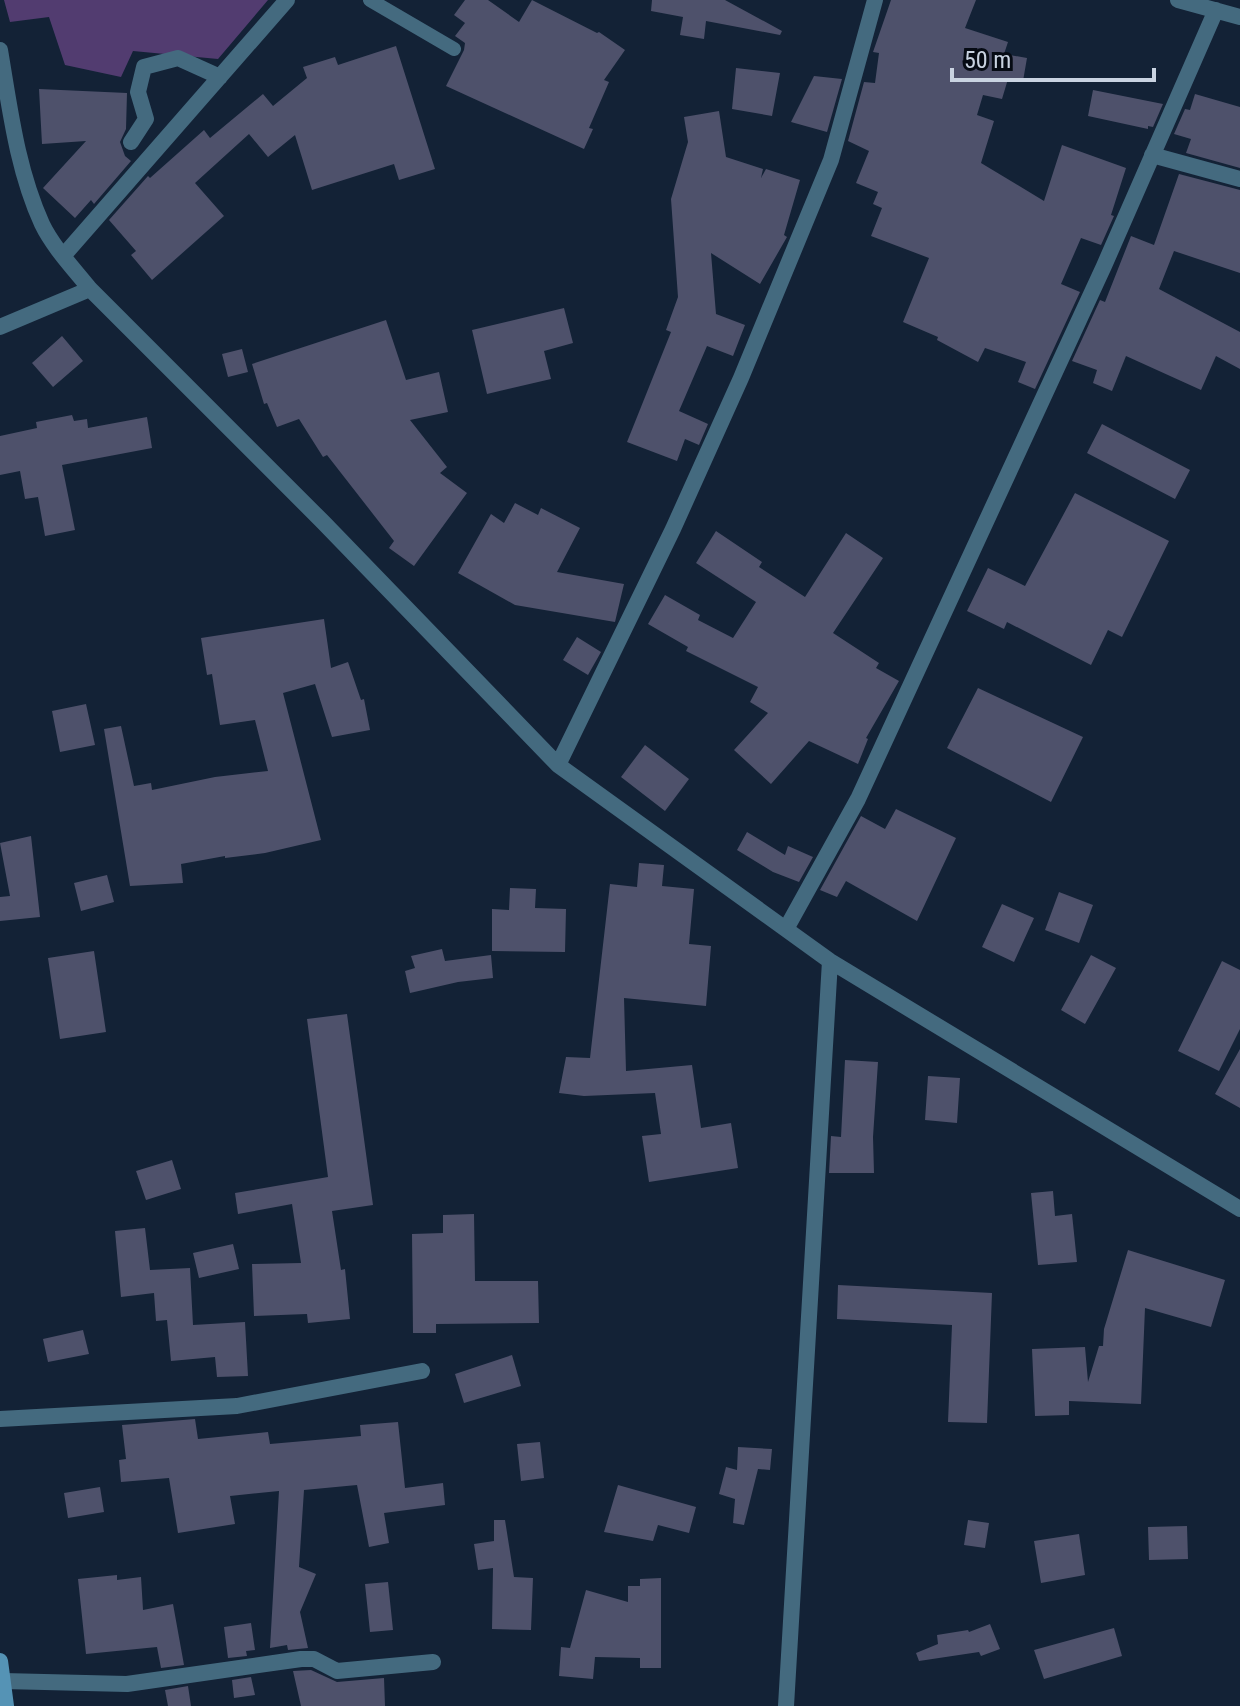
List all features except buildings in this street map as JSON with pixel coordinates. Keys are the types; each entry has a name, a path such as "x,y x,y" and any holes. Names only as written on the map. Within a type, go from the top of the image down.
{"main road":[{"path":"0,1661 6,1706"}],"street":[{"path":"64,255 287,0"},
{"path":"558,765 673,529 741,378 831,160 875,0"},
{"path":"1178,0 1240,17"},
{"path":"786,929 858,799 1104,266 1216,10"},
{"path":"0,50 15,143 27,185 43,227 90,289 323,522 558,765 830,961 1240,1209"},
{"path":"131,142 146,119 138,92 144,67 178,58 220,77"},
{"path":"1152,155 1240,179"},
{"path":"0,327 90,289"},
{"path":"786,1706 830,961"},
{"path":"0,1419 237,1406 422,1371"},
{"path":"3,1681 127,1684 301,1659 314,1659 337,1671 433,1662"}],"lane":[{"path":"370,0 454,49"}],"shaded area":[{"path":"4,0 268,0 218,59 133,51 121,77 65,65 49,17 10,22"}]}
